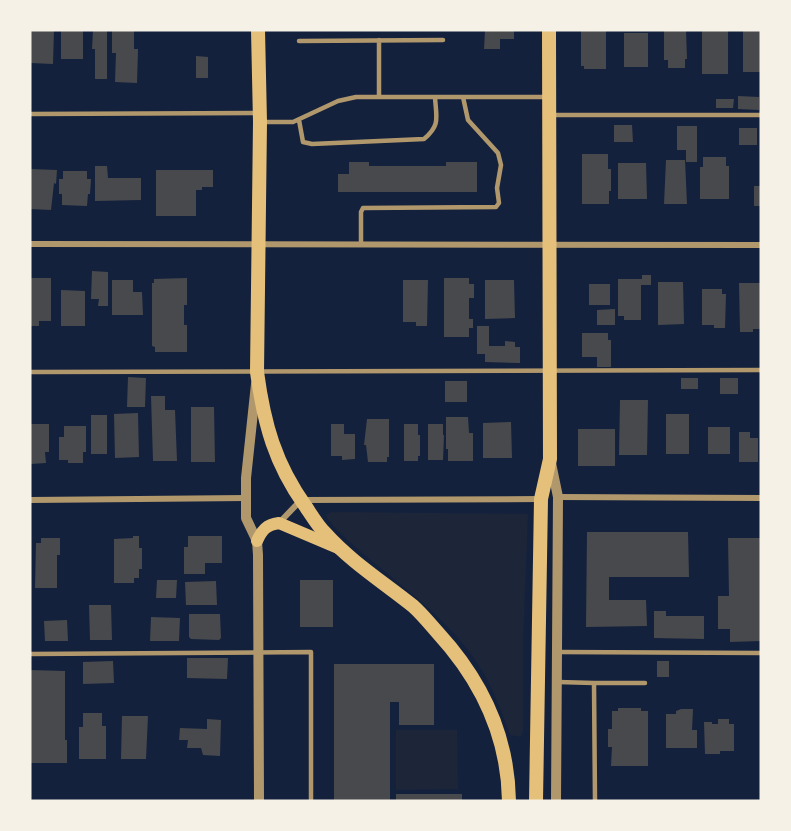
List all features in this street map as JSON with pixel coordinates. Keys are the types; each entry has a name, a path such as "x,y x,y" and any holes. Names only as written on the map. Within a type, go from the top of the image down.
{"main road":[{"path":"258,30 260,118 257,372 262,410 273,447 285,475 324,532 375,579 415,607 458,654 482,691 501,740 506,764 509,801"},
{"path":"536,801 541,499 550,459 549,30"},
{"path":"257,541 262,530 270,524 279,523 342,550"}],"street":[{"path":"30,244 761,245"},
{"path":"257,372 246,478 246,518 257,541 259,801"},
{"path":"550,459 558,497 556,801"},
{"path":"558,497 761,498"},
{"path":"30,500 246,498"},
{"path":"279,523 301,500 541,499"}],"lane":[{"path":"379,40 379,97"},
{"path":"299,41 443,40"},
{"path":"299,120 303,142 312,144 424,138 437,125 435,97"},
{"path":"361,244 363,208 496,207 499,203 497,188 501,159 466,116 463,97"},
{"path":"30,114 260,118 293,122 346,98 549,97"},
{"path":"549,116 761,115"},
{"path":"30,372 761,370"},
{"path":"30,654 311,652 311,801"},
{"path":"558,652 761,653"},
{"path":"558,682 645,683"},
{"path":"594,683 595,801"}],"shaded area":[{"path":"332,512 528,514 523,642 523,731 521,737 510,735 489,683 465,647 449,628 413,594 337,530 327,518 327,514"},
{"path":"396,730 457,730 458,789 396,790"}],"building":[{"path":"31,30 54,30 53,64 31,63"},
{"path":"61,30 83,30 83,59 61,59"},
{"path":"93,30 107,30 107,79 95,79"},
{"path":"112,30 134,30 134,49 138,49 137,83 115,82 116,53 112,53"},
{"path":"485,30 514,30 514,39 500,39 500,49 484,49"},
{"path":"581,30 606,30 606,69 584,69 584,66 581,66"},
{"path":"664,30 686,30 685,68 668,68 668,60 664,60"},
{"path":"702,30 728,30 728,74 702,74"},
{"path":"743,30 761,30 761,72 743,72"},
{"path":"624,33 648,33 648,67 624,67"},
{"path":"196,56 208,57 208,78 196,78"},
{"path":"738,96 759,97 759,110 738,109"},
{"path":"716,99 734,99 733,108 716,108"},
{"path":"614,125 632,125 633,142 614,142"},
{"path":"677,126 697,126 697,162 686,162 686,150 677,150"},
{"path":"739,128 757,128 757,145 739,145"},
{"path":"582,154 608,154 608,169 611,169 609,204 582,204"},
{"path":"703,157 726,157 726,166 729,166 729,199 700,199 700,167 703,167"},
{"path":"666,160 685,160 687,204 664,204"},
{"path":"349,162 369,162 369,166 446,166 446,162 477,162 477,192 338,192 338,174 349,174"},
{"path":"618,163 646,163 647,199 618,199"},
{"path":"95,166 107,166 108,178 141,178 141,200 95,201"},
{"path":"30,169 57,170 51,210 30,209"},
{"path":"156,170 213,170 213,187 202,187 202,190 196,190 196,216 156,216"},
{"path":"63,171 87,171 87,179 91,179 87,206 62,205 59,179 63,179"},
{"path":"754,186 761,186 761,206 754,206"},
{"path":"92,271 108,272 108,306 98,306 99,299 91,299"},
{"path":"642,275 651,275 651,285 641,285 641,320 624,320 624,316 618,316 618,279 642,279"},
{"path":"30,278 51,278 51,321 39,321 39,326 30,326"},
{"path":"187,278 184,325 187,325 187,352 155,352 155,347 152,346 152,283 154,279"},
{"path":"444,278 469,278 469,284 474,284 474,298 469,298 469,319 473,319 473,328 469,328 469,337 444,337"},
{"path":"112,280 133,280 133,292 142,292 143,315 112,315"},
{"path":"403,280 428,280 427,326 416,326 416,322 403,322"},
{"path":"485,280 514,280 515,318 485,319"},
{"path":"658,282 683,282 684,324 658,325"},
{"path":"739,283 761,283 761,329 753,329 753,332 740,332"},
{"path":"589,284 610,284 610,305 589,305"},
{"path":"702,289 722,289 722,294 726,294 725,328 702,325"},
{"path":"61,290 85,291 85,326 61,326"},
{"path":"615,309 615,325 597,325 597,310"},
{"path":"477,326 489,326 489,346 505,346 505,341 515,342 515,347 520,347 520,363 485,362 485,354 477,354"},
{"path":"582,333 608,333 608,340 611,340 611,367 597,367 597,357 582,357"},
{"path":"128,377 146,378 145,407 127,407"},
{"path":"681,378 698,378 698,389 681,389"},
{"path":"720,378 738,378 738,394 720,394"},
{"path":"445,381 467,381 467,402 445,402"},
{"path":"151,396 165,396 165,410 175,410 177,461 153,461"},
{"path":"620,400 648,400 647,455 619,455"},
{"path":"191,407 214,407 215,462 191,462"},
{"path":"138,413 139,457 115,458 114,414"},
{"path":"666,414 689,414 689,454 666,454"},
{"path":"91,415 107,415 107,454 91,454"},
{"path":"446,417 468,417 469,433 473,433 473,461 448,461"},
{"path":"367,419 389,419 387,462 368,462 366,445 364,445"},
{"path":"511,422 512,458 483,458 483,423"},
{"path":"30,424 49,424 49,452 45,452 46,463 30,464"},
{"path":"331,424 344,424 344,434 355,434 355,459 342,460 342,456 331,456"},
{"path":"404,424 418,424 420,456 418,456 418,461 404,461"},
{"path":"428,424 443,424 443,460 428,460"},
{"path":"64,426 86,426 86,452 83,452 83,463 68,463 68,460 59,460 59,437 64,437"},
{"path":"708,427 730,427 730,454 708,454"},
{"path":"578,429 615,429 615,466 578,466"},
{"path":"739,432 750,432 750,438 758,438 758,462 739,462"},
{"path":"587,532 688,532 689,577 609,577 609,600 646,600 647,626 586,627"},
{"path":"133,536 139,536 139,548 142,548 142,569 139,569 139,578 134,578 134,583 114,583 114,539 133,538"},
{"path":"188,536 222,536 222,563 205,563 205,574 184,574 184,547 188,547"},
{"path":"41,538 60,538 60,555 57,555 57,588 35,588 36,543 41,543"},
{"path":"728,538 760,538 761,641 730,642 730,629 718,629 718,596 729,596"},
{"path":"157,580 177,580 176,598 156,598"},
{"path":"300,580 333,580 333,627 300,627"},
{"path":"216,581 217,605 186,605 185,582"},
{"path":"89,605 111,605 112,640 90,640"},
{"path":"654,611 666,611 666,616 704,616 704,639 654,638"},
{"path":"189,614 220,614 221,638 219,640 191,639 189,637"},
{"path":"151,617 180,618 179,641 150,641"},
{"path":"67,620 68,641 45,641 44,621"},
{"path":"187,658 228,658 227,679 187,678"},
{"path":"113,661 114,683 83,684 83,662"},
{"path":"657,661 669,661 669,677 657,677"},
{"path":"334,664 434,664 434,725 399,725 399,702 390,702 390,801 334,801"},
{"path":"30,670 65,671 67,763 30,763"},
{"path":"618,708 641,708 641,711 648,711 648,766 611,766 612,747 608,747 608,729 612,729 612,711 618,711"},
{"path":"693,709 692,730 697,730 697,748 666,748 666,714 676,714 676,711"},
{"path":"83,713 102,713 102,726 106,726 106,759 79,759 79,727 83,727"},
{"path":"122,716 148,716 146,759 121,759"},
{"path":"207,719 221,720 220,756 203,755 201,748 187,748 188,740 179,740 180,728 207,729"},
{"path":"718,719 729,719 729,724 734,724 734,751 705,754 704,722 718,724"},
{"path":"396,794 462,794 462,801 396,801"}]}
